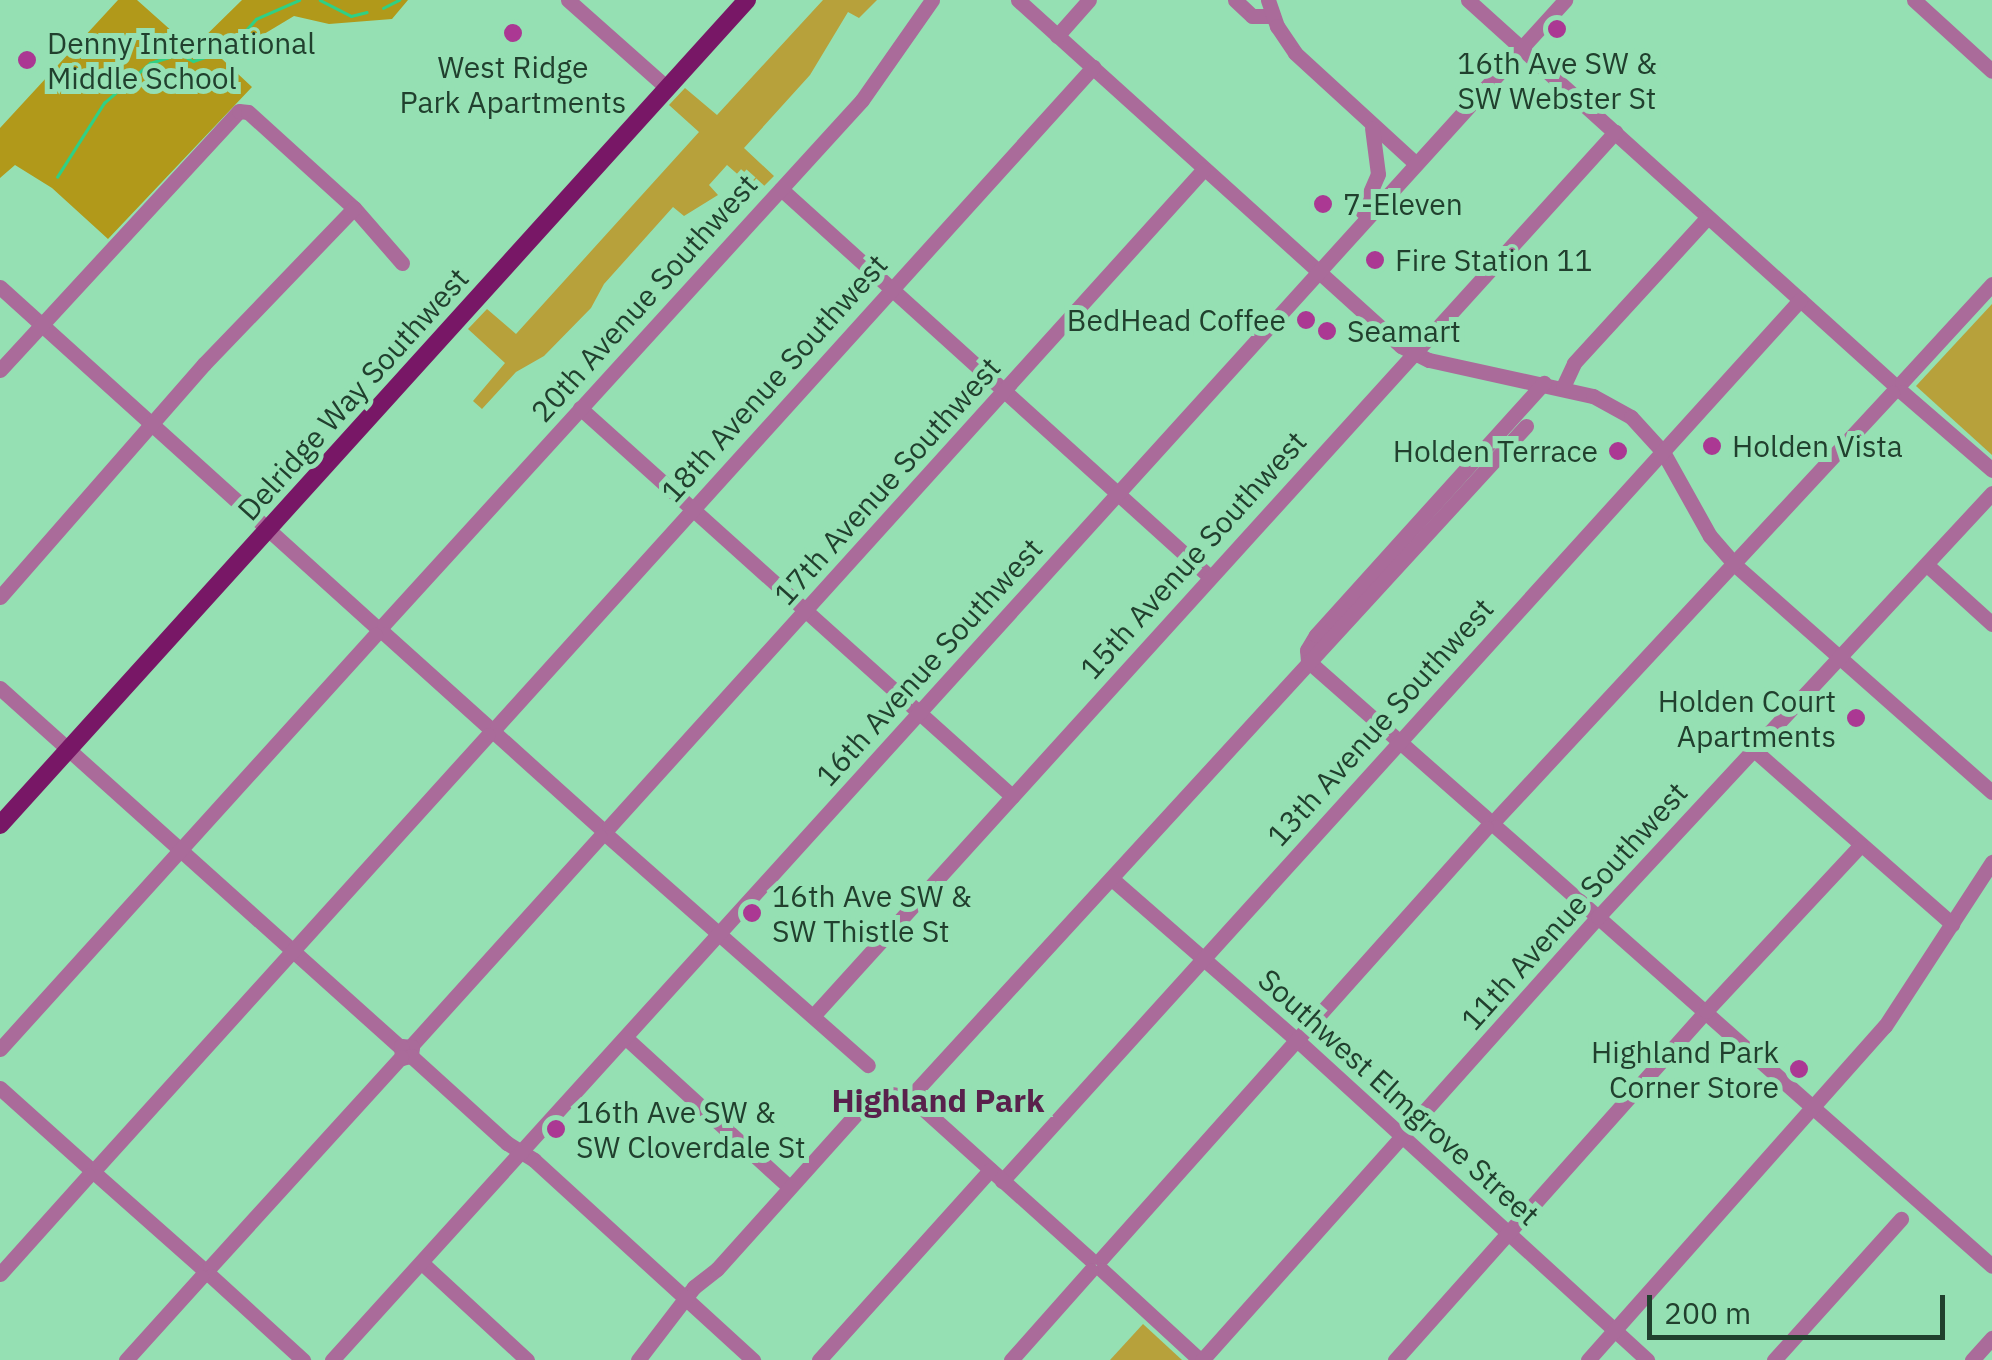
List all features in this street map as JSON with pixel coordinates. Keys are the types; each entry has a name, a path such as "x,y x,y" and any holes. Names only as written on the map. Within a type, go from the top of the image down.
{"main road":[{"name":"Delridge Way Southwest","path":"0,825 747,0"}],"street":[{"path":"568,0 667,88"},
{"name":"20th Avenue Southwest","path":"0,1049 879,78 932,0"},
{"path":"1018,0 1314,272 1413,354 1544,383 1619,408 1663,452 1710,536 1734,564 1992,792"},
{"path":"1057,36 1089,0"},
{"path":"1234,0 1252,16 1270,8 1282,36 1315,74 1414,162"},
{"path":"1468,0 1992,470"},
{"name":"16th Avenue Southwest","path":"332,1360 1117,495 1352,230 1565,0"},
{"path":"1914,0 1992,71"},
{"name":"18th Avenue Southwest","path":"0,1274 1093,68"},
{"path":"0,370 236,112 243,110 354,208 362,222 402,263"},
{"path":"1352,230 1378,174 1378,144 1371,124"},
{"name":"15th Avenue Southwest","path":"813,1016 1615,132"},
{"name":"17th Avenue Southwest","path":"126,1360 1204,170"},
{"path":"780,189 1210,577"},
{"path":"0,597 226,340 354,208"},
{"path":"1563,388 1574,363 1708,217"},
{"path":"1011,1360 1491,823 1992,284"},
{"path":"0,287 868,1065"},
{"name":"13th Avenue Southwest","path":"819,1360 1202,958 1800,300"},
{"path":"1544,383 1316,635 1308,650 1308,662 1992,1266"},
{"path":"580,408 1012,796"},
{"path":"910,1098 1526,426"},
{"name":"11th Avenue Southwest","path":"1201,1360 1598,916 1992,493"},
{"path":"1927,565 1992,624"},
{"path":"0,688 753,1360"},
{"path":"1754,750 1952,924"},
{"path":"1395,1360 1860,846"},
{"path":"1588,1360 1885,1026 1992,862"},
{"name":"Southwest Elmgrove Street","path":"1112,878 1298,1041 1647,1360"},
{"path":"626,1038 788,1187"},
{"path":"0,1088 303,1360"},
{"path":"638,1360 685,1298 718,1269 860,1111 891,1094 910,1098 1201,1360"},
{"path":"1774,1360 1901,1218"},
{"path":"422,1262 527,1360"},
{"path":"1972,1360 1992,1338"}],"shaded area":[{"path":"118,0 137,0 192,49 242,0 408,0 392,19 329,24 294,16 222,59 252,87 108,239 52,188 15,165 0,178 0,128"},
{"path":"823,0 877,0 859,18 848,12 810,75 744,148 774,176 758,192 727,165 709,185 718,195 684,216 673,207 604,284 591,308 544,356 516,372 482,409 473,401 505,363 468,329 487,309 516,334 699,132 669,105 685,88 717,115"},
{"path":"1992,304 1992,455 1916,386"},
{"path":"1143,1324 1182,1360 1110,1360"}],"waterway":[{"path":"57,177 104,103 150,63 180,54 193,61 229,49 256,19 299,0"},
{"path":"320,0 351,16 367,12"},
{"path":"383,8 399,0"}],"place":[{"name":"16th Ave SW & SW Webster St","path":"1557,29"},
{"name":"West Ridge Park Apartments","path":"513,33"},
{"name":"Denny International Middle School","path":"27,60"},
{"name":"7-Eleven","path":"1323,204"},
{"name":"Fire Station 11","path":"1375,260"},
{"name":"BedHead Coffee","path":"1306,320"},
{"name":"Seamart","path":"1327,331"},
{"name":"Holden Vista","path":"1712,446"},
{"name":"Holden Terrace","path":"1618,451"},
{"name":"Holden Court Apartments","path":"1856,718"},
{"name":"16th Ave SW & SW Thistle St","path":"752,913"},
{"name":"Highland Park Corner Store","path":"1799,1069"},
{"name":"16th Ave SW & SW Cloverdale St","path":"556,1129"}],"district":[{"name":"Highland Park","path":"938,1100"}]}
